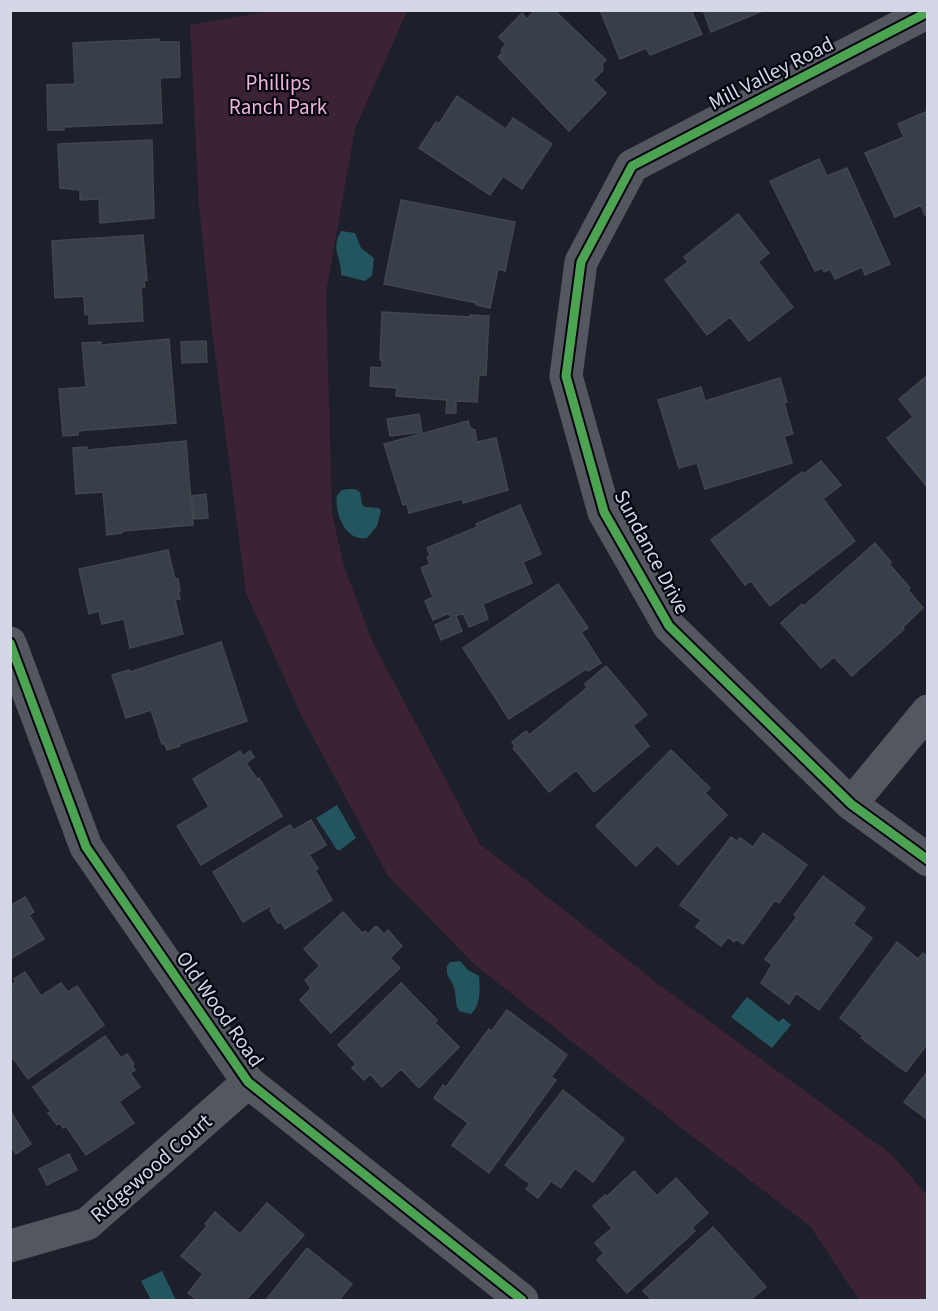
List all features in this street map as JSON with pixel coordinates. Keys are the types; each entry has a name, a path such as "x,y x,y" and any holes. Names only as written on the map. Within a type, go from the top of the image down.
{"street":[{"name":"Mill Valley Road","path":"632,166 882,22 927,12"},
{"name":"Sundance Drive","path":"632,166 581,262 566,376 604,512 669,626 851,804 927,860"},
{"name":"Old Wood Road","path":"10,643 86,847 248,1083 522,1300"},
{"path":"851,804 927,711"},
{"name":"Ridgewood Court","path":"10,1246 87,1224 248,1083"}],"green space":[{"name":"Phillips Ranch Park","path":"271,11 407,11 355,129 326,293 332,514 344,566 373,643 480,844 661,986 891,1154 927,1195 927,1300 859,1300 810,1226 475,965 388,876 301,715 246,593 212,331 199,207 190,25"}],"water":[{"path":"341,231 355,233 361,248 374,258 372,276 365,281 341,275 336,244"},
{"path":"342,490 360,492 362,504 365,507 379,508 381,511 377,526 367,538 359,538 347,531 339,517 337,495"},
{"path":"337,805 356,838 340,850 337,850 316,818"},
{"path":"460,961 468,970 479,976 480,991 477,1006 471,1014 459,1011 454,988 447,974 447,966 450,962"},
{"path":"747,997 779,1022 783,1018 791,1025 772,1048 731,1017"},
{"path":"162,1271 176,1300 151,1300 141,1281"}],"building":[{"path":"535,10 554,10 606,60 602,64 603,70 593,80 606,93 569,131 498,57 506,44 499,37 522,13 527,19"},
{"path":"600,10 691,10 702,34 650,55 646,48 620,59"},
{"path":"703,10 765,10 711,32"},
{"path":"159,39 159,42 179,42 180,77 160,78 162,123 64,127 64,130 48,130 47,85 75,84 73,43"},
{"path":"457,96 506,129 513,118 552,144 522,189 503,176 490,195 419,148 436,122 439,124"},
{"path":"928,111 928,213 925,215 921,205 895,217 865,153 904,137 898,124"},
{"path":"152,140 154,218 100,223 99,199 80,200 80,190 60,188 58,144"},
{"path":"819,159 827,176 847,168 890,264 865,275 862,267 835,279 830,269 824,272 822,268 815,271 770,181"},
{"path":"401,200 515,222 505,271 498,269 490,308 384,284"},
{"path":"738,214 769,253 758,262 793,307 749,341 730,317 707,335 665,280 688,262 684,257"},
{"path":"143,235 147,280 144,279 145,287 141,287 143,321 89,324 89,314 85,315 84,296 55,298 52,241"},
{"path":"382,312 489,316 486,375 479,375 477,402 456,401 456,413 446,413 447,400 396,396 397,388 370,386 371,367 382,368 382,360 380,360"},
{"path":"169,339 176,423 78,431 78,435 63,436 59,389 86,387 82,343 101,342 101,345"},
{"path":"206,341 207,362 182,363 181,342"},
{"path":"928,375 928,488 887,438 913,417 899,399"},
{"path":"780,378 793,434 784,436 792,463 705,489 697,463 679,468 658,400 701,387 705,401"},
{"path":"419,414 422,432 390,436 387,419"},
{"path":"468,421 470,428 475,430 477,442 496,438 508,490 463,503 462,499 409,513 407,504 403,505 384,444"},
{"path":"186,441 193,525 123,531 107,535 103,492 76,494 73,448 87,447 87,450"},
{"path":"821,461 841,485 823,499 855,541 770,606 751,581 745,585 711,540 802,472 804,474"},
{"path":"206,494 208,518 194,519 192,496"},
{"path":"520,505 541,554 523,562 532,583 483,604 488,619 469,627 463,613 456,616 462,631 441,640 435,625 451,618 449,613 433,620 425,601 433,597 421,568 430,564 427,548 477,527 476,524"},
{"path":"875,543 923,608 903,627 904,629 852,676 834,657 821,668 781,623 802,604 804,606"},
{"path":"168,550 175,579 178,579 180,599 175,600 183,634 130,648 124,619 102,624 99,611 89,614 79,569"},
{"path":"558,584 588,628 581,632 601,663 588,671 586,669 509,719 463,648"},
{"path":"221,642 247,721 167,750 165,744 162,744 151,710 126,718 112,675 129,670 130,672"},
{"path":"606,666 647,715 633,726 649,746 594,792 576,770 549,792 513,748 515,746 512,742 526,731 529,735 587,688 585,684"},
{"path":"671,750 710,788 705,793 727,815 678,865 657,845 636,866 596,826"},
{"path":"240,751 243,756 250,751 254,757 246,763 257,779 259,778 282,816 201,865 177,826 209,807 193,779"},
{"path":"311,820 326,845 309,855 318,868 315,870 332,900 285,929 281,922 278,923 270,906 243,922 213,872 290,825 294,830"},
{"path":"763,833 807,865 779,903 775,900 743,944 736,939 734,942 728,937 721,946 696,927 701,920 680,905 731,837 737,841 740,838 753,847"},
{"path":"823,876 865,908 853,924 872,938 819,1010 796,993 789,1004 761,983 772,965 765,959 797,917 794,915"},
{"path":"25,897 34,912 29,915 44,939 10,959 10,906"},
{"path":"343,912 362,933 365,931 368,934 376,926 384,934 388,930 402,946 390,958 400,968 331,1033 300,1000 311,988 305,980 320,966 304,949"},
{"path":"897,942 918,959 923,953 928,957 928,1043 906,1072 861,1038 863,1036 840,1018"},
{"path":"25,972 41,996 61,983 68,992 77,986 104,1025 28,1079 10,1054 10,986 16,982 14,979"},
{"path":"401,983 437,1020 435,1023 459,1047 419,1088 401,1069 382,1087 370,1074 364,1080 352,1068 356,1064 338,1045"},
{"path":"507,1010 567,1055 551,1077 556,1080 489,1173 452,1145 468,1123 434,1098 443,1085 446,1087 489,1029 491,1032"},
{"path":"105,1036 121,1058 127,1054 134,1064 132,1066 135,1070 130,1073 140,1087 119,1102 134,1123 86,1155 66,1126 63,1128 60,1123 57,1125 48,1113 51,1112 33,1087"},
{"path":"928,1071 928,1120 904,1102"},
{"path":"563,1090 624,1139 593,1182 575,1168 561,1188 551,1181 538,1198 526,1189 530,1184 505,1165"},
{"path":"12,1114 31,1144 16,1154 10,1145"},
{"path":"69,1154 77,1170 47,1185 39,1169"},
{"path":"634,1171 657,1196 676,1178 708,1213 692,1228 695,1231 627,1293 597,1260 604,1253 595,1243 612,1228 593,1206"},
{"path":"267,1203 304,1235 246,1300 197,1300 188,1293 203,1274 181,1256 207,1226 205,1224 215,1212 240,1234"},
{"path":"713,1227 766,1287 750,1300 652,1300 643,1291"},
{"path":"307,1248 352,1284 339,1300 266,1300"}],"cycle path":[{"path":"928,12 632,166 581,262 566,376 604,512 669,626 851,804 928,860"},
{"path":"10,643 86,847 248,1082 522,1300"}]}
